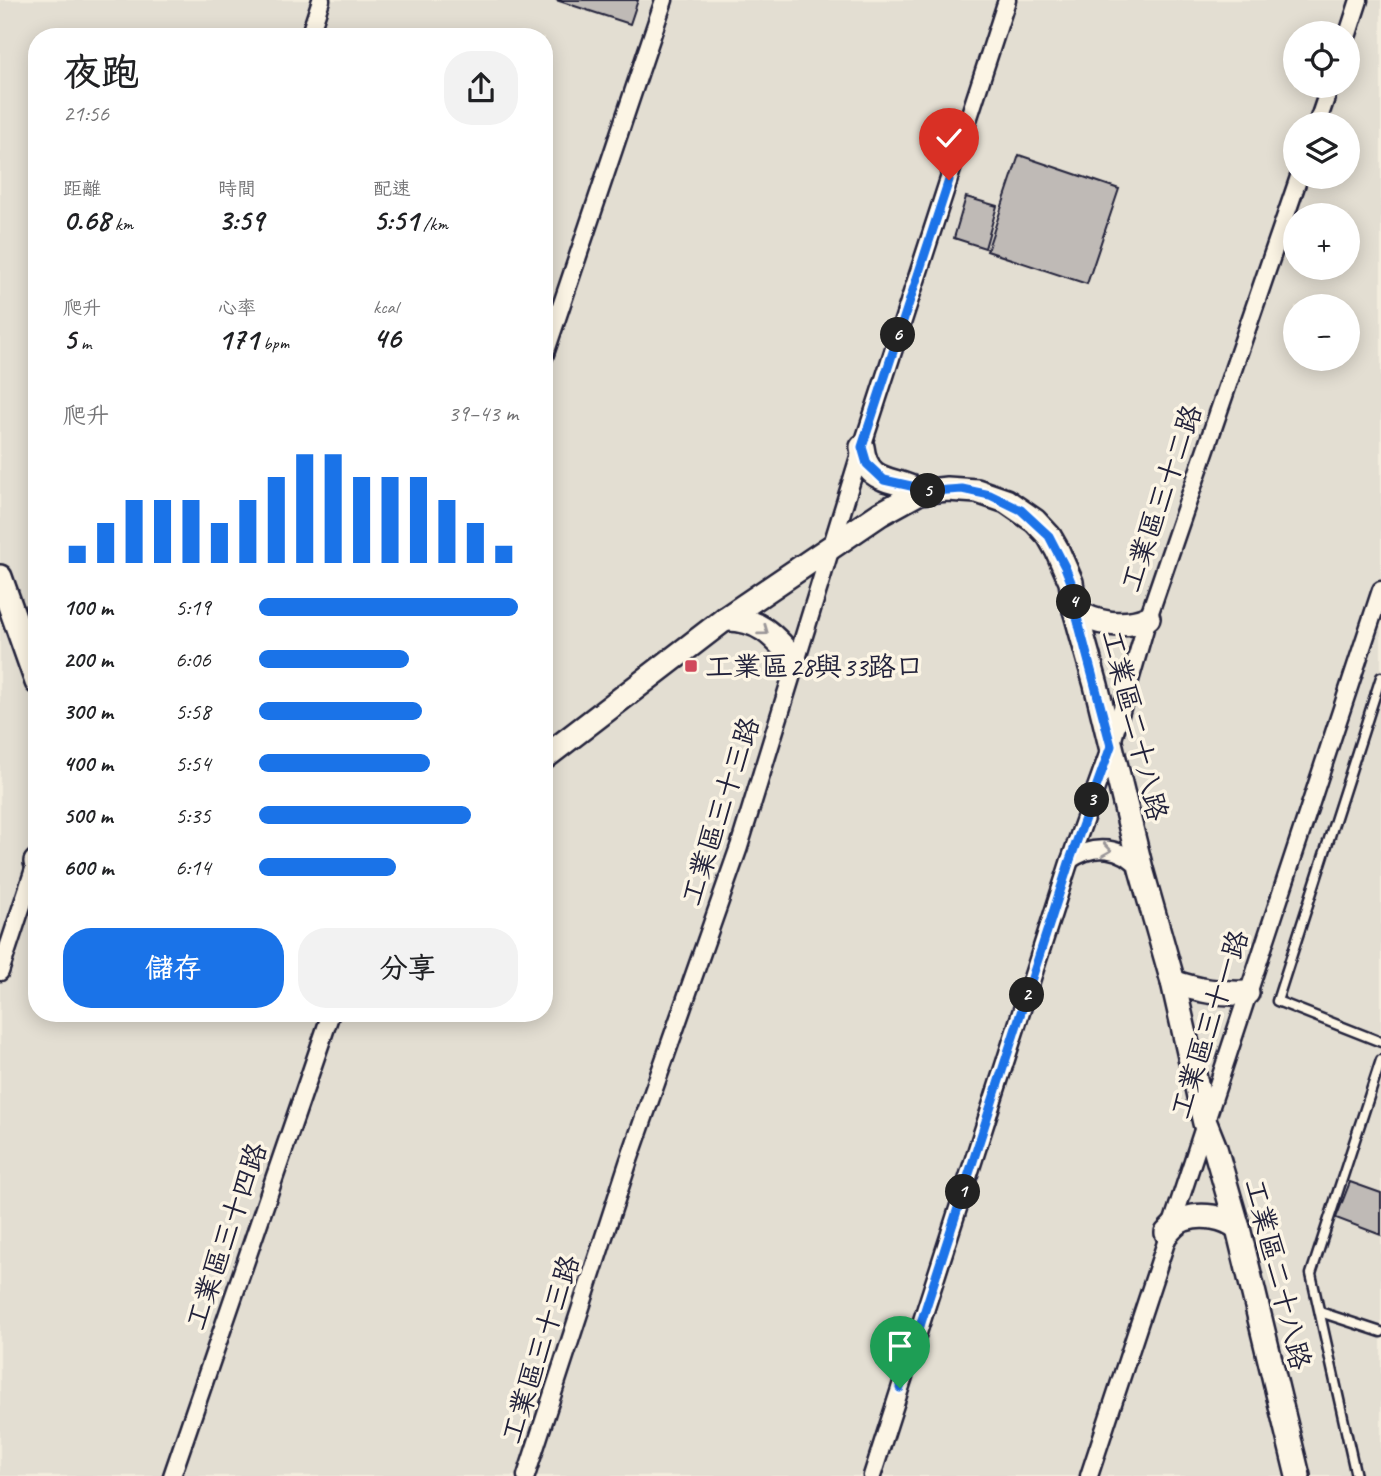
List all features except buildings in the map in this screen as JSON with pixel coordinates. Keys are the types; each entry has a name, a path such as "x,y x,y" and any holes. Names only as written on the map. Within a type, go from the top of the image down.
{"street":[{"path":"312,28 321,0"},
{"path":"553,330 664,0"},
{"name":"工業區三十三路","path":"526,1476 628,1163 739,847 862,447 1007,0"},
{"path":"1352,21 1359,0"},
{"name":"工業區三十二路","path":"872,1476 1070,860 1111,746 1148,618 1295,189"},
{"path":"862,447 867,464 877,475 894,484 911,486 920,492"},
{"name":"工業區二十八路","path":"553,751 725,619 880,514 920,492 947,489 977,491 1006,501 1021,510 1049,536 1071,582 1075,610 1141,869 1173,982 1205,1123 1238,1228 1298,1476"},
{"path":"0,577 28,647"},
{"name":"工業區三十一路","path":"1089,1476 1381,590"},
{"path":"1075,610 1090,617 1119,624 1148,618"},
{"path":"725,619 749,621 762,628 795,660"},
{"path":"1070,860 1088,850 1108,848 1125,855 1141,869"},
{"path":"0,972 28,888"},
{"path":"1173,982 1203,992 1247,993"},
{"name":"工業區三十四路","path":"172,1476 328,1022"},
{"path":"1167,1233 1178,1222 1196,1217 1223,1219 1238,1228"}],"lane":[{"path":"1381,677 1277,1001 1381,1042"},
{"path":"1356,1476 1311,1273 1381,1060"},
{"path":"1320,1312 1381,1332"}],"shaded area":[{"path":"0,0 1381,0 1381,1476 0,1476"}],"place":[{"name":"工業區28與33路口","path":"691,666"}],"route":[{"path":"900,1388 1070,860 1111,746 1075,610 1071,582 1049,536 1021,510 1006,501 962,489 920,492 911,486 884,480 871,470 864,458 862,447 949,180"}]}
